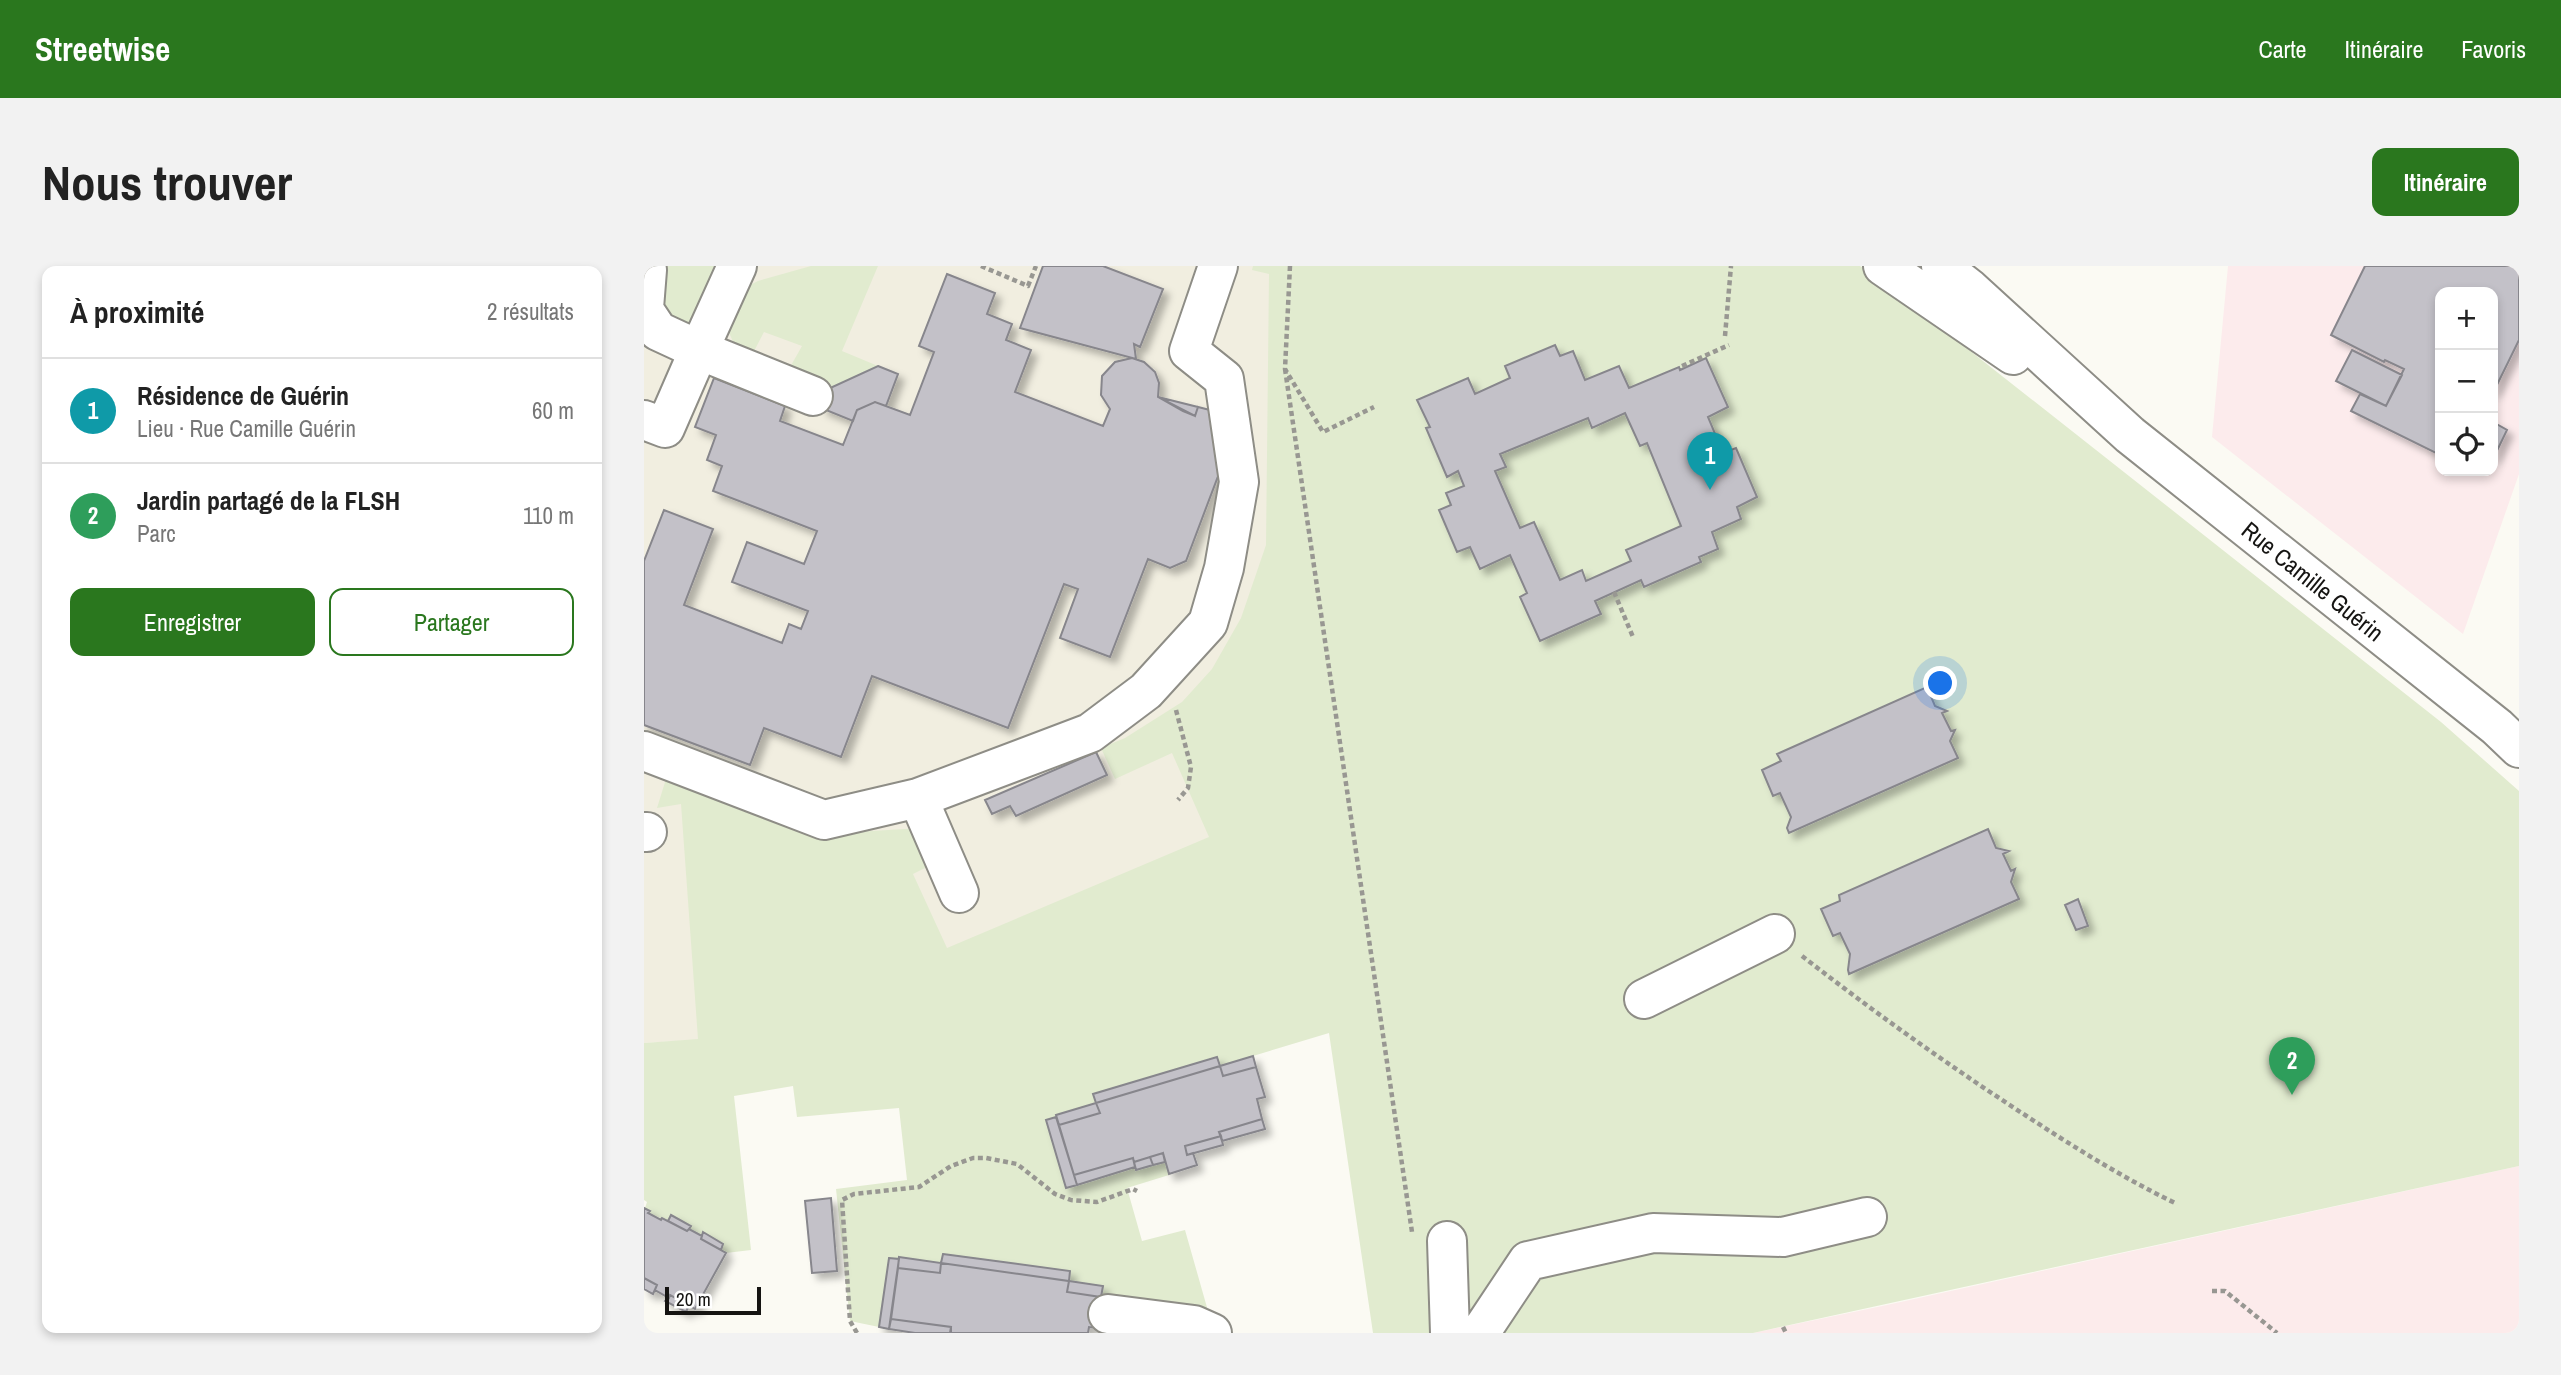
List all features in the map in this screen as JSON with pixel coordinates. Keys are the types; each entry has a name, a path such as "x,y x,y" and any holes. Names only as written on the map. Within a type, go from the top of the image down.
{"main road":[{"path":"645,266 648,271 644,309 658,331 813,396"},
{"path":"644,419 665,428 737,266"},
{"path":"644,751 824,820 918,798 1090,733 1146,691 1208,623 1224,568 1239,482 1224,379 1189,351 1219,266"},
{"name":"Rue Camille Guérin","path":"1883,266 2130,435"},
{"name":"Rue Camille Guérin","path":"1941,266 1970,289 2130,435 2512,739"},
{"path":"918,798 960,893"},
{"path":"1644,999 1774,934"},
{"path":"1480,1333 1528,1261 1653,1233 1783,1237 1867,1217"},
{"path":"1430,1239 1450,1333"},
{"path":"1108,1314 1194,1325 1212,1333"}],"path":[{"path":"981,266 1028,286 1036,266"},
{"path":"1290,266 1285,369 1430,1239"},
{"path":"1725,335 1731,266"},
{"path":"1682,366 1729,345"},
{"path":"1285,369 1323,432 1374,407"},
{"path":"1614,592 1633,637"},
{"path":"1163,672 1180,720 1191,767 1188,788 1178,800"},
{"path":"1774,934 1881,1017 1981,1086 2133,1183 2177,1203"},
{"path":"858,1333 850,1321 842,1200 854,1194 919,1186 951,1166 973,1158 1017,1164 1055,1194 1071,1199 1097,1202 1133,1189 1137,1191"},
{"path":"2212,1291 2225,1291 2277,1333"},
{"path":"1783,1326 1786,1333"}],"shaded area":[{"path":"644,266 1269,266 1325,1003 644,1043"},
{"path":"2228,266 2519,266 2519,474 2463,634 2212,437"},
{"path":"2519,1166 2519,1333 1753,1333 1887,1305"}],"green space":[{"path":"654,266 715,266 685,334 663,322"},
{"path":"811,266 878,266 842,351 878,366 828,389 789,369 802,346 764,332 752,355 735,346 726,326 744,288 758,281"},
{"path":"1253,266 1860,266 1874,275 2441,722 2519,791 2519,1166 1753,1333 1373,1333 1329,1033 1220,1066 1217,1057 1094,1094 1096,1103 1056,1115 1046,1121 1067,1188 1135,1167 1137,1170 1165,1162 1169,1175 1127,1188 1142,1241 1185,1230 1208,1311 1101,1297 1103,1286 1069,1281 1070,1271 943,1254 941,1263 889,1258 879,1327 850,1321 836,1189 907,1180 899,1108 797,1117 793,1086 734,1096 751,1250 726,1253 721,1250 723,1243 704,1233 701,1236 689,1229 691,1226 671,1215 668,1221 648,1213 645,1208 647,1202 644,1200 644,1043 698,1039 681,804 657,808 670,766 855,832 921,828 937,862 913,874 947,948 1209,837 1172,753 1115,779 1101,748 1125,738 1182,702 1212,669 1241,618 1266,545 1269,274 1252,270"}],"building":[{"path":"1043,266 1103,266 1163,289 1140,347 1134,344 1136,359 1020,328"},
{"path":"2365,266 2519,266 2519,340 2498,383 2498,287 2435,287 2435,453 2351,411 2360,394 2386,406 2404,369 2331,335"},
{"path":"947,274 995,293 987,314 1012,324 1006,340 1031,350 1015,392 1103,426 1110,409 1101,395 1102,376 1115,362 1132,358 1144,362 1155,372 1159,383 1158,397 1195,416 1198,407 1222,413 1223,463 1186,561 1170,568 1148,559 1110,657 1060,638 1078,589 1064,584 1008,728 872,676 841,757 764,728 750,765 644,725 644,561 664,510 713,529 684,605 782,643 789,624 801,629 808,611 732,582 747,542 804,564 817,531 713,491 722,466 707,460 716,435 695,427 714,378 785,406 780,421 843,445 857,410 875,402 910,415 934,352 919,346"},
{"path":"1555,345 1560,356 1573,351 1585,380 1619,366 1629,388 1706,358 1728,407 1708,417 1723,453 1736,448 1757,497 1737,507 1741,519 1712,532 1718,549 1699,557 1701,562 1644,587 1641,580 1595,601 1601,614 1540,641 1520,597 1527,593 1510,555 1480,569 1470,547 1457,552 1439,510 1451,505 1446,493 1464,486 1458,471 1447,477 1426,428 1430,427 1417,400 1468,378 1475,394 1510,378 1505,366","holes":["1625,413 1640,446 1647,443 1681,526 1626,550 1631,561 1586,581 1582,570 1560,580 1534,522 1520,528 1495,471 1506,467 1500,454 1588,418 1592,428"]},
{"path":"2352,350 2402,375 2386,406 2336,381"},
{"path":"878,366 898,374 886,406 875,402 857,410 853,421 821,408 828,389"},
{"path":"1158,397 1198,407 1195,416 1183,411"},
{"path":"2498,425 2507,430 2498,449"},
{"path":"1927,687 1935,706 1947,711 1942,713 1951,731 1955,730 1950,741 1958,758 1789,833 1787,828 1791,817 1780,793 1773,796 1762,770 1781,761 1777,754"},
{"path":"1096,752 1107,775 1016,816 1010,806 992,814 985,800"},
{"path":"1988,829 1996,848 2009,851 2003,854 2011,871 2015,869 2011,882 2019,899 1849,974 1850,954 1840,933 1833,936 1821,909 1840,901 1839,895"},
{"path":"2078,899 2088,926 2076,930 2065,905"},
{"path":"1253,1056 1256,1067 1223,1076 1220,1066"},
{"path":"1217,1057 1220,1066 1096,1103 1093,1094"},
{"path":"1220,1066 1223,1076 1256,1067 1265,1097 1257,1099 1262,1119 1219,1132 1221,1136 1185,1146 1187,1155 1193,1153 1197,1165 1169,1174 1163,1153 1134,1162 1133,1158 1074,1175 1059,1125 1100,1113 1096,1103"},
{"path":"1096,1103 1100,1113 1059,1125 1056,1115"},
{"path":"1056,1117 1077,1185 1066,1188 1046,1120"},
{"path":"1262,1119 1265,1129 1222,1141 1219,1132"},
{"path":"1221,1136 1223,1145 1187,1155 1185,1146"},
{"path":"1163,1153 1165,1162 1153,1165 1150,1157"},
{"path":"1150,1157 1153,1165 1136,1170 1134,1162"},
{"path":"1133,1158 1135,1167 1077,1185 1074,1175"},
{"path":"831,1198 837,1271 812,1273 805,1201"},
{"path":"644,1208 661,1220 662,1218 702,1236 701,1239 726,1253 695,1309 655,1290 657,1285 644,1278"},
{"path":"671,1215 691,1226 687,1231 668,1221"},
{"path":"703,1232 723,1244 721,1250 701,1239"},
{"path":"943,1254 1070,1271 1069,1281 941,1263"},
{"path":"899,1257 941,1263 940,1273 898,1268"},
{"path":"889,1258 899,1259 889,1329 879,1327"},
{"path":"941,1263 1069,1281 1067,1292 1101,1297 1097,1328 1089,1327 1088,1333 951,1333 951,1327 891,1319 898,1268 940,1273"},
{"path":"644,1278 657,1285 653,1294 644,1289"},
{"path":"1069,1281 1103,1286 1101,1297 1067,1292"},
{"path":"670,1295 689,1306 686,1312 665,1301"},
{"path":"891,1319 951,1327 950,1333 915,1333 889,1329"}],"place":[{"name":"Résidence de Guérin","path":"1710,490"},
{"name":"Jardin partagé de la FLSH","path":"2292,1095"}]}
